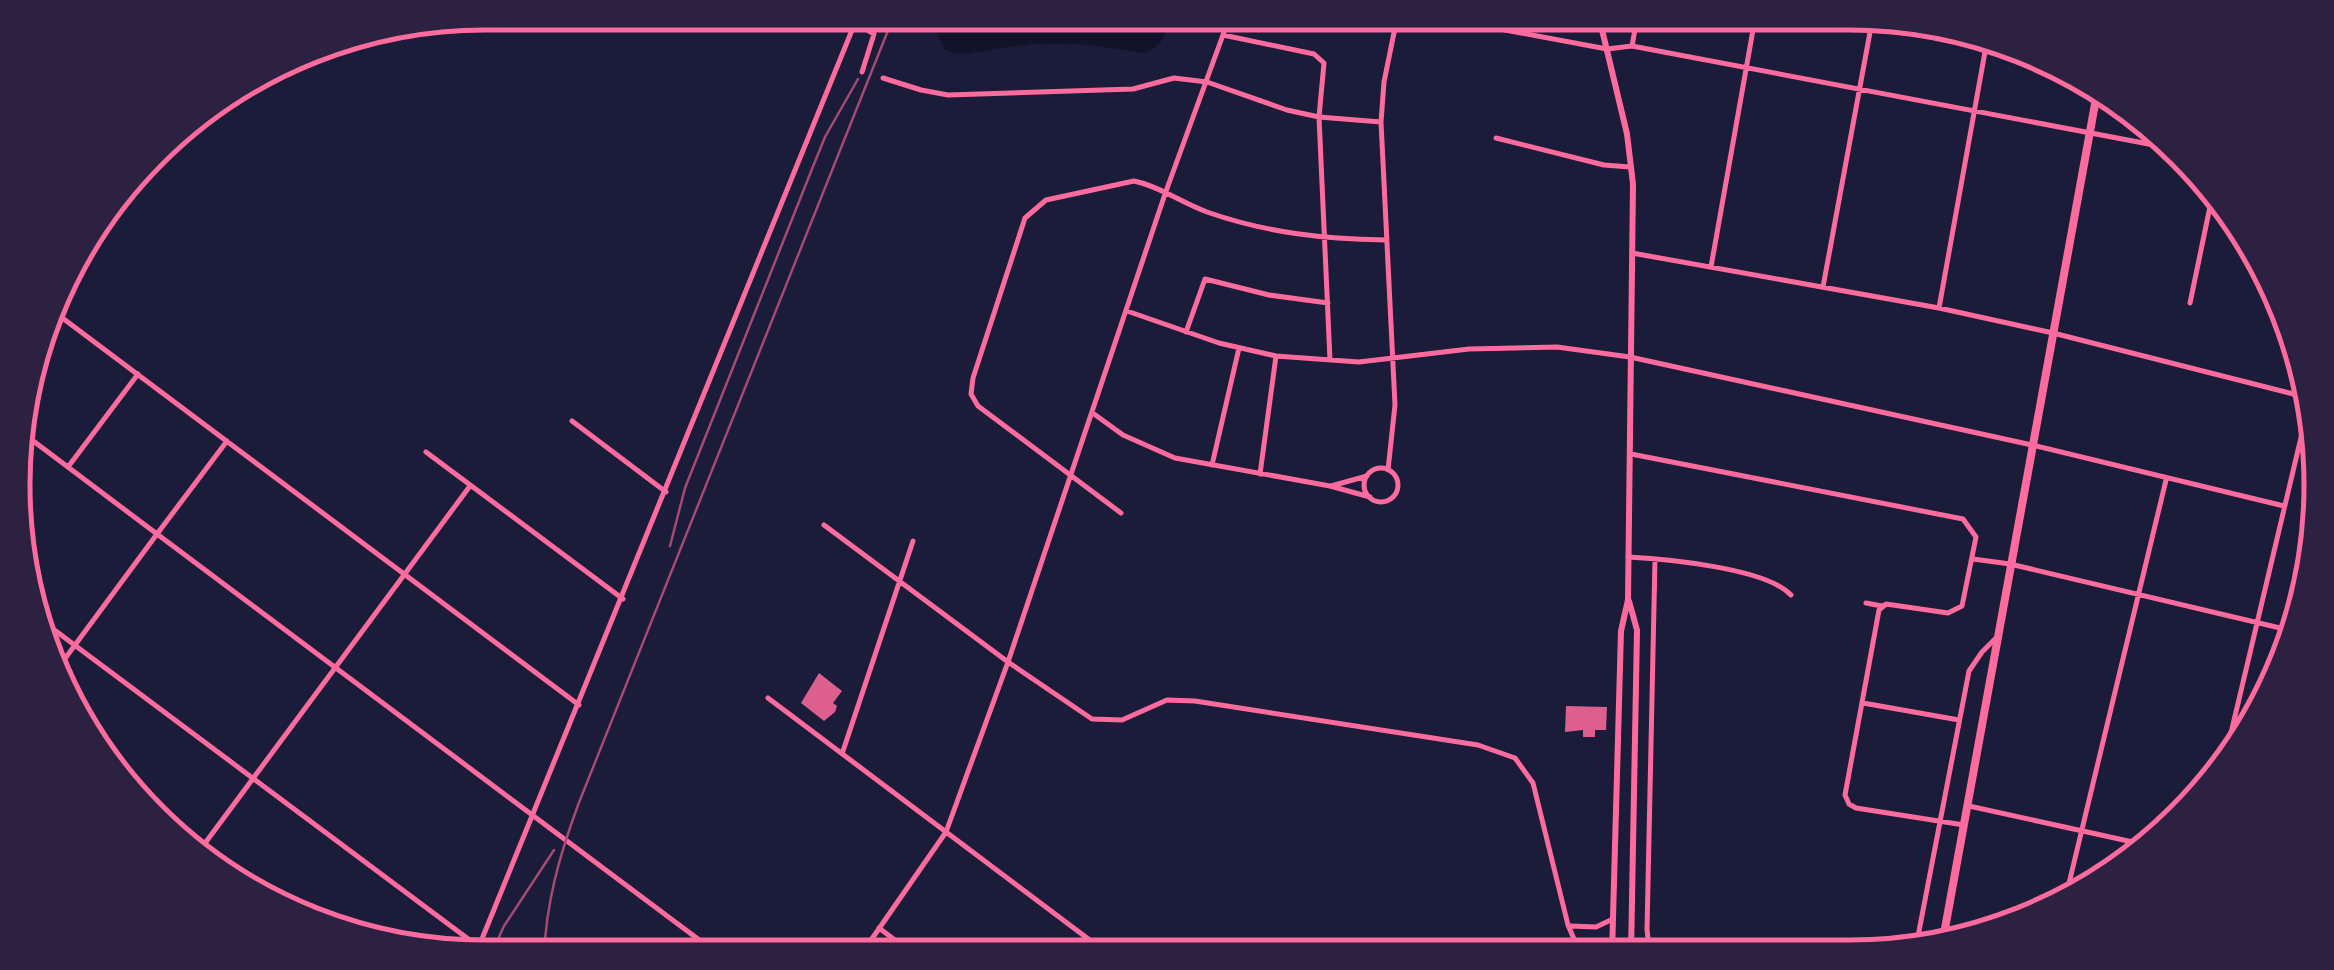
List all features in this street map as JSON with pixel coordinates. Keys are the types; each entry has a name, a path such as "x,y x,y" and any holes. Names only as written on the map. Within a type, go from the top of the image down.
{"main road":[{"path":"1602,30 1632,167 1628,600 1621,631 1613,940"},
{"path":"1947,929 1996,638 2095,103"},
{"path":"1628,600 1637,630 1632,940"}],"street":[{"path":"481,940 854,30"},
{"path":"862,72 874,34 867,30"},
{"path":"871,940 946,832 1225,30"},
{"path":"1388,470 1395,405 1381,122 1394,30"},
{"path":"1508,30 1607,49 1632,46 2150,144"},
{"path":"1632,46 1635,30"},
{"path":"1711,267 1753,30"},
{"path":"1824,287 1870,31"},
{"path":"1223,35 1320,58 1326,70 1319,117 1330,360"},
{"path":"1939,308 1985,51"},
{"path":"883,78 948,94 1133,89 1174,78 1207,82 1286,110 1381,122"},
{"path":"1496,138 1604,165 1632,167"},
{"path":"1122,514 978,406 972,394 973,378 1025,218 1046,200 1134,181 1186,204 1265,230 1326,239 1386,240"},
{"path":"2190,303 2210,208"},
{"path":"1632,253 1939,308 2295,394"},
{"path":"1186,332 1205,279 1269,296 1328,303"},
{"path":"1127,311 1186,332 1276,356 1359,362 1508,347 1557,347 1630,357 2032,445 2284,506"},
{"path":"63,317 579,705"},
{"path":"1212,465 1239,348"},
{"path":"1260,474 1276,356"},
{"path":"68,467 138,374"},
{"path":"1092,413 1122,435 1175,458 1330,486 1383,502 1395,494 1397,480 1388,470 1374,470 1367,476 1330,486"},
{"path":"572,422 666,492"},
{"path":"2231,731 2301,436"},
{"path":"33,440 699,940"},
{"path":"65,659 227,440"},
{"path":"426,452 623,598"},
{"path":"1628,454 1963,519 1976,536 1966,600 1958,610 1948,613 1866,603"},
{"path":"1367,476 1364,485 1370,498"},
{"path":"2069,883 2166,480"},
{"path":"205,843 470,486"},
{"path":"824,525 1008,662 1092,719 1122,720 1167,700 1195,701 1478,746 1515,758 1533,783 1575,940"},
{"path":"842,754 913,541"},
{"path":"1628,557 1654,558 1774,581 1791,595"},
{"path":"1649,940 1654,558"},
{"path":"1973,560 2010,564 2281,628"},
{"path":"1882,606 1846,794 1848,804 1964,825"},
{"path":"53,629 467,939"},
{"path":"1918,934 1969,671 1996,638"},
{"path":"768,698 1090,940"},
{"path":"1863,703 1958,720"},
{"path":"1968,806 2131,842"},
{"path":"1568,925 1584,928 1614,918"},
{"path":"879,928 895,940"}],"shaded area":[{"path":"938,30 1166,30 1160,43 1144,53 1049,43 961,54 944,49"}],"building":[{"path":"819,673 842,691 833,703 837,706 835,712 824,721 801,703"},
{"path":"1566,706 1607,707 1606,730 1595,730 1595,737 1583,737 1583,730 1565,732"}],"railway":[{"path":"545,940 555,880 578,805 888,30"},
{"path":"670,546 685,488 812,169 858,79"},
{"path":"498,940 554,850"}]}
